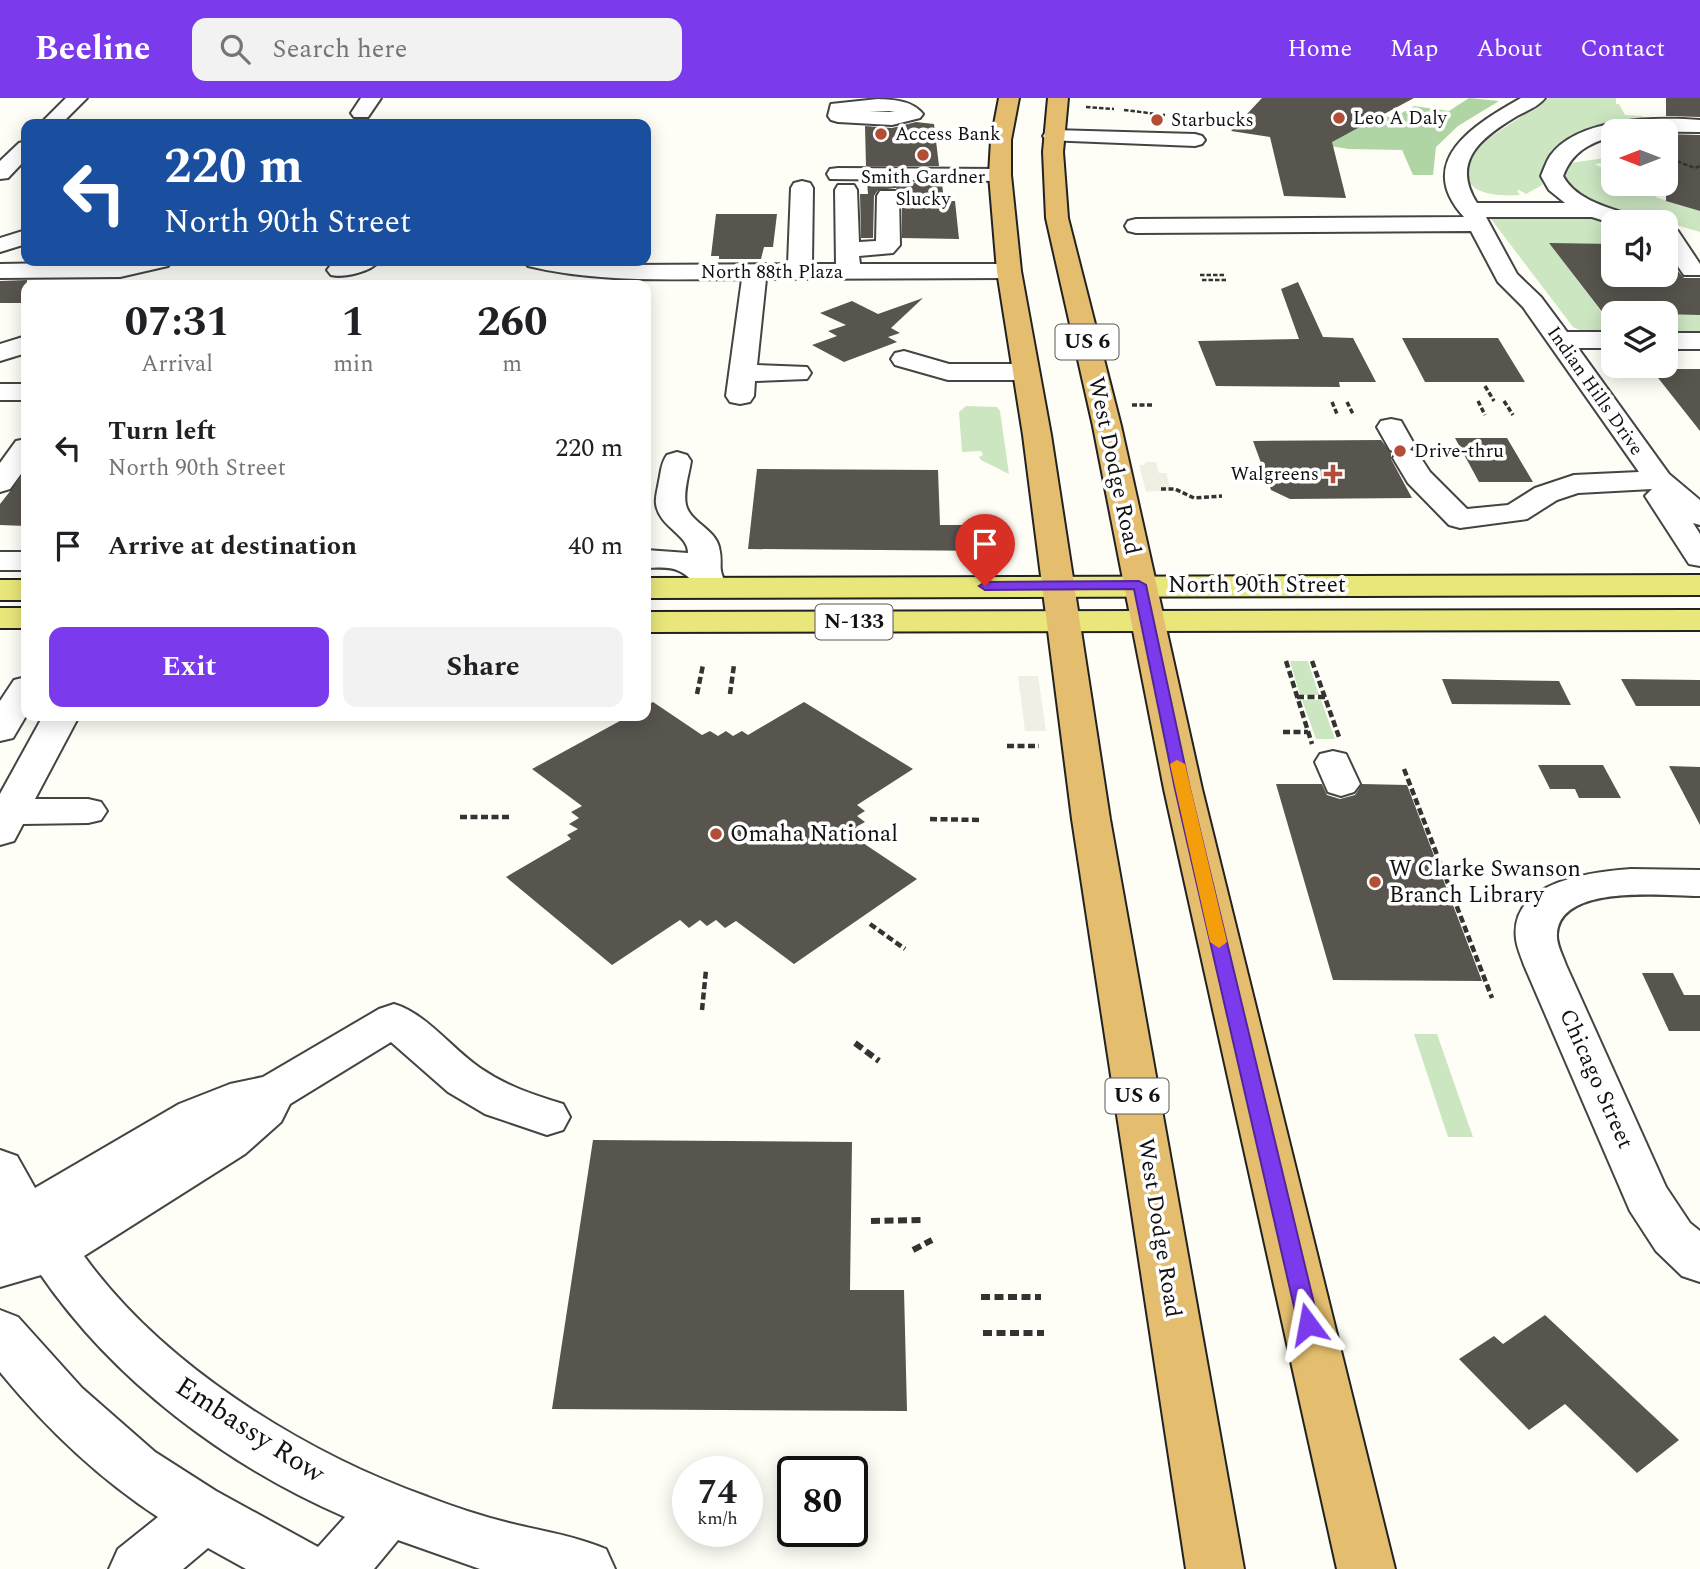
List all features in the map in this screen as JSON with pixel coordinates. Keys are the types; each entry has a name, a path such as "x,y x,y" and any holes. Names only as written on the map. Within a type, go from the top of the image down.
{"highway":[{"name":"West Dodge Road","path":"1009,98 1001,140 1000,175 1009,271 1091,819 1214,1569"},
{"name":"West Dodge Road","path":"1058,98 1053,136 1057,218 1107,426 1183,789 1366,1569"}],"main road":[{"name":"North 90th Street","path":"651,587 708,579 1060,604"},
{"name":"North 90th Street","path":"1143,604 1700,585"},
{"path":"0,590 21,590"},
{"name":"North 90th Street","path":"651,622 1060,604 1700,620"},
{"path":"0,618 21,618"}],"street":[{"path":"55,119 77,98"},
{"name":"Indian Hills Drive","path":"1535,98 1490,124 1473,138 1457,163 1455,177 1486,243 1509,281 1532,302 1659,480 1700,516"},
{"path":"1678,123 1700,125"},
{"path":"1053,136 1195,141"},
{"path":"1601,136 1582,141 1560,157 1553,170 1554,180 1574,198 1601,212"},
{"path":"0,173 21,152"},
{"path":"1560,157 1600,156"},
{"path":"888,196 888,245 848,261 842,182 1000,175"},
{"path":"801,282 802,188"},
{"path":"1470,211 1574,198"},
{"path":"1136,226 1470,211 1597,210"},
{"path":"1678,238 1700,243"},
{"path":"1678,251 1692,270"},
{"name":"North 88th Plaza","path":"568,266 754,283 801,282 848,261 1009,271"},
{"path":"0,271 120,270 138,266"},
{"path":"339,270 351,266"},
{"path":"754,283 742,384 798,373"},
{"path":"0,353 21,332"},
{"path":"1558,340 1601,340"},
{"path":"1678,341 1700,341"},
{"path":"904,359 948,372 1026,372"},
{"path":"0,392 21,392"},
{"path":"1399,443 1418,477 1460,519 1516,513 1546,494 1573,484 1659,480"},
{"path":"0,483 21,454"},
{"path":"677,461 670,502 675,517 695,534 704,546 708,579"},
{"name":"Indian Hills Drive","path":"1659,480 1663,503 1700,557"},
{"path":"651,559 682,561 708,579"},
{"path":"0,561 21,561"},
{"path":"0,730 21,695"},
{"path":"3,819 58,721"},
{"path":"3,819 88,811"},
{"name":"Chicago Street","path":"1695,1257 1673,1237 1647,1198 1541,954 1536,933 1538,921 1545,910 1558,898 1573,890 1599,884 1700,883"},
{"path":"0,1266 26,1237 229,1141 265,1109 272,1093 394,1020 468,1085 494,1100 547,1117"},
{"name":"Embassy Row","path":"0,1169 26,1237 103,1319 152,1366 250,1437 312,1474 389,1508 462,1535 586,1569"},
{"path":"0,1333 30,1371 83,1425 135,1470 204,1516 302,1569"},
{"path":"337,1569 389,1508"},
{"path":"138,1569 204,1516"}],"path":[{"path":"1086,107 1114,109"},
{"path":"1678,162 1695,168 1700,166"},
{"path":"1200,275 1225,275"},
{"path":"1202,280 1227,280"},
{"path":"1485,386 1494,401"},
{"path":"1332,401 1337,414"},
{"path":"1347,401 1353,414"},
{"path":"1478,401 1485,415"},
{"path":"1504,401 1513,415"},
{"path":"1132,405 1153,405"},
{"path":"1161,489 1175,489 1194,498 1222,496"},
{"path":"1286,661 1308,732 1332,760 1325,697 1312,661"},
{"path":"698,694 703,666"},
{"path":"730,694 734,666"},
{"path":"1297,697 1325,697"},
{"path":"1283,732 1308,732"},
{"path":"1007,746 1040,746"},
{"path":"1404,769 1492,998"},
{"path":"460,817 510,817"},
{"path":"930,819 979,820"},
{"path":"870,924 905,949"},
{"path":"702,1010 706,970"},
{"path":"855,1043 880,1061"},
{"path":"871,1221 925,1220"},
{"path":"913,1250 932,1240"},
{"path":"981,1297 1041,1297"},
{"path":"983,1333 1044,1333"}],"green space":[{"path":"1469,98 1499,101 1458,126 1436,147 1433,175 1413,175 1402,150 1349,149 1285,139 1302,123 1347,134 1382,115 1393,118 1414,106 1449,111"},
{"path":"1549,98 1616,98 1616,104 1619,104 1625,115 1642,116 1644,119 1601,119 1601,131 1562,144 1550,154 1543,167 1542,185 1526,194 1517,191 1520,195 1491,194 1472,186 1468,169 1483,142"},
{"path":"1601,159 1601,163 1595,164 1601,167 1601,196 1657,196 1655,197 1700,211 1700,232 1678,226 1678,210 1611,210 1580,195 1564,180 1563,172 1570,163"},
{"path":"1694,179 1678,186 1678,182"},
{"path":"1581,213 1601,219 1601,244 1550,244 1601,311 1601,334 1586,333 1573,327 1491,219 1494,215"},
{"path":"1678,315 1700,315 1700,335 1678,335"},
{"path":"966,406 997,407 1000,411 1009,474 981,460 981,451 962,452 959,412"},
{"path":"1290,661 1308,661 1319,695 1300,695"},
{"path":"1302,700 1321,700 1335,739 1316,739"},
{"path":"1414,1034 1437,1034 1473,1137 1448,1137"}],"shaded area":[{"path":"1145,462 1156,462 1159,473 1166,473 1171,490 1146,492 1139,465 1145,465"},
{"path":"1018,676 1038,676 1046,731 1025,731"}],"building":[{"path":"1262,98 1414,98 1332,142 1346,198 1284,196 1270,137 1231,131"},
{"path":"1666,98 1700,98 1700,117 1666,116"},
{"path":"916,122 934,124 939,166 866,166 865,126 892,128"},
{"path":"1678,134 1700,135 1700,211 1666,201 1666,196 1678,196"},
{"path":"867,182 942,183 944,201 955,201 959,239 902,238 902,196 896,188 878,190 874,196 873,238 861,238 860,194 868,194"},
{"path":"716,214 777,214 773,247 764,247 761,259 719,259 719,256 711,256"},
{"path":"1549,243 1601,244 1601,287 1678,287 1678,271 1684,278 1700,278 1700,315 1678,315 1678,301 1601,301 1601,310"},
{"path":"21,280 21,303 0,303 0,281"},
{"path":"1298,282 1323,337 1353,338 1376,382 1339,382 1340,387 1216,386 1198,341 1299,339 1281,289"},
{"path":"923,298 891,328 900,333 888,337 897,342 844,362 812,345 837,336 828,331 846,325 820,313 852,301 878,314"},
{"path":"1402,338 1498,338 1525,382 1425,382"},
{"path":"1678,369 1700,369 1700,431 1658,378 1678,378"},
{"path":"1455,438 1507,438 1533,482 1479,482"},
{"name":"Walgreens","path":"1381,440 1391,453 1391,459 1412,498 1290,499 1271,490 1253,441"},
{"path":"757,469 938,470 940,525 996,525 998,551 748,549"},
{"path":"21,477 21,526 0,525 0,504"},
{"path":"1442,679 1559,681 1571,705 1452,704"},
{"path":"1621,679 1700,680 1700,706 1636,706"},
{"name":"Omaha National","path":"804,702 913,769 857,805 865,811 857,816 865,822 856,827 865,833 857,839 917,879 794,964 736,921 725,928 716,920 707,926 700,920 689,928 680,920 612,965 506,877 571,839 567,835 578,829 569,824 579,818 571,812 582,806 532,769 620,721 651,721 651,703 702,735 710,731 718,736 726,731 733,736 742,731 748,735"},
{"path":"1538,765 1603,765 1621,798 1579,798 1575,789 1550,789"},
{"path":"1669,766 1700,767 1700,825"},
{"name":"W Clarke Swanson Branch Library","path":"1276,784 1322,784 1327,795 1340,799 1355,795 1362,784 1407,785 1482,981 1333,980"},
{"path":"1642,973 1673,973 1684,995 1700,995 1700,1031 1669,1031"},
{"path":"593,1140 852,1142 850,1290 904,1290 907,1411 552,1409"},
{"path":"1545,1315 1679,1440 1637,1473 1565,1404 1529,1430 1459,1359 1494,1336 1503,1344"}],"slow traffic":[{"path":"1177,764 1219,942"}],"place":[{"name":"Leo A Daly","path":"1339,118"},
{"name":"Starbucks","path":"1157,120"},
{"name":"Access Bank","path":"881,134"},
{"name":"Smith Gardner Slucky","path":"923,155"},
{"name":"Drive-thru","path":"1400,451"},
{"name":"Walgreens","path":"1333,474"},
{"name":"Omaha National","path":"716,834"},
{"name":"W Clarke Swanson Branch Library","path":"1375,882"}],"route":[{"path":"985,586 1139,585 1183,789 1308,1324"}]}
